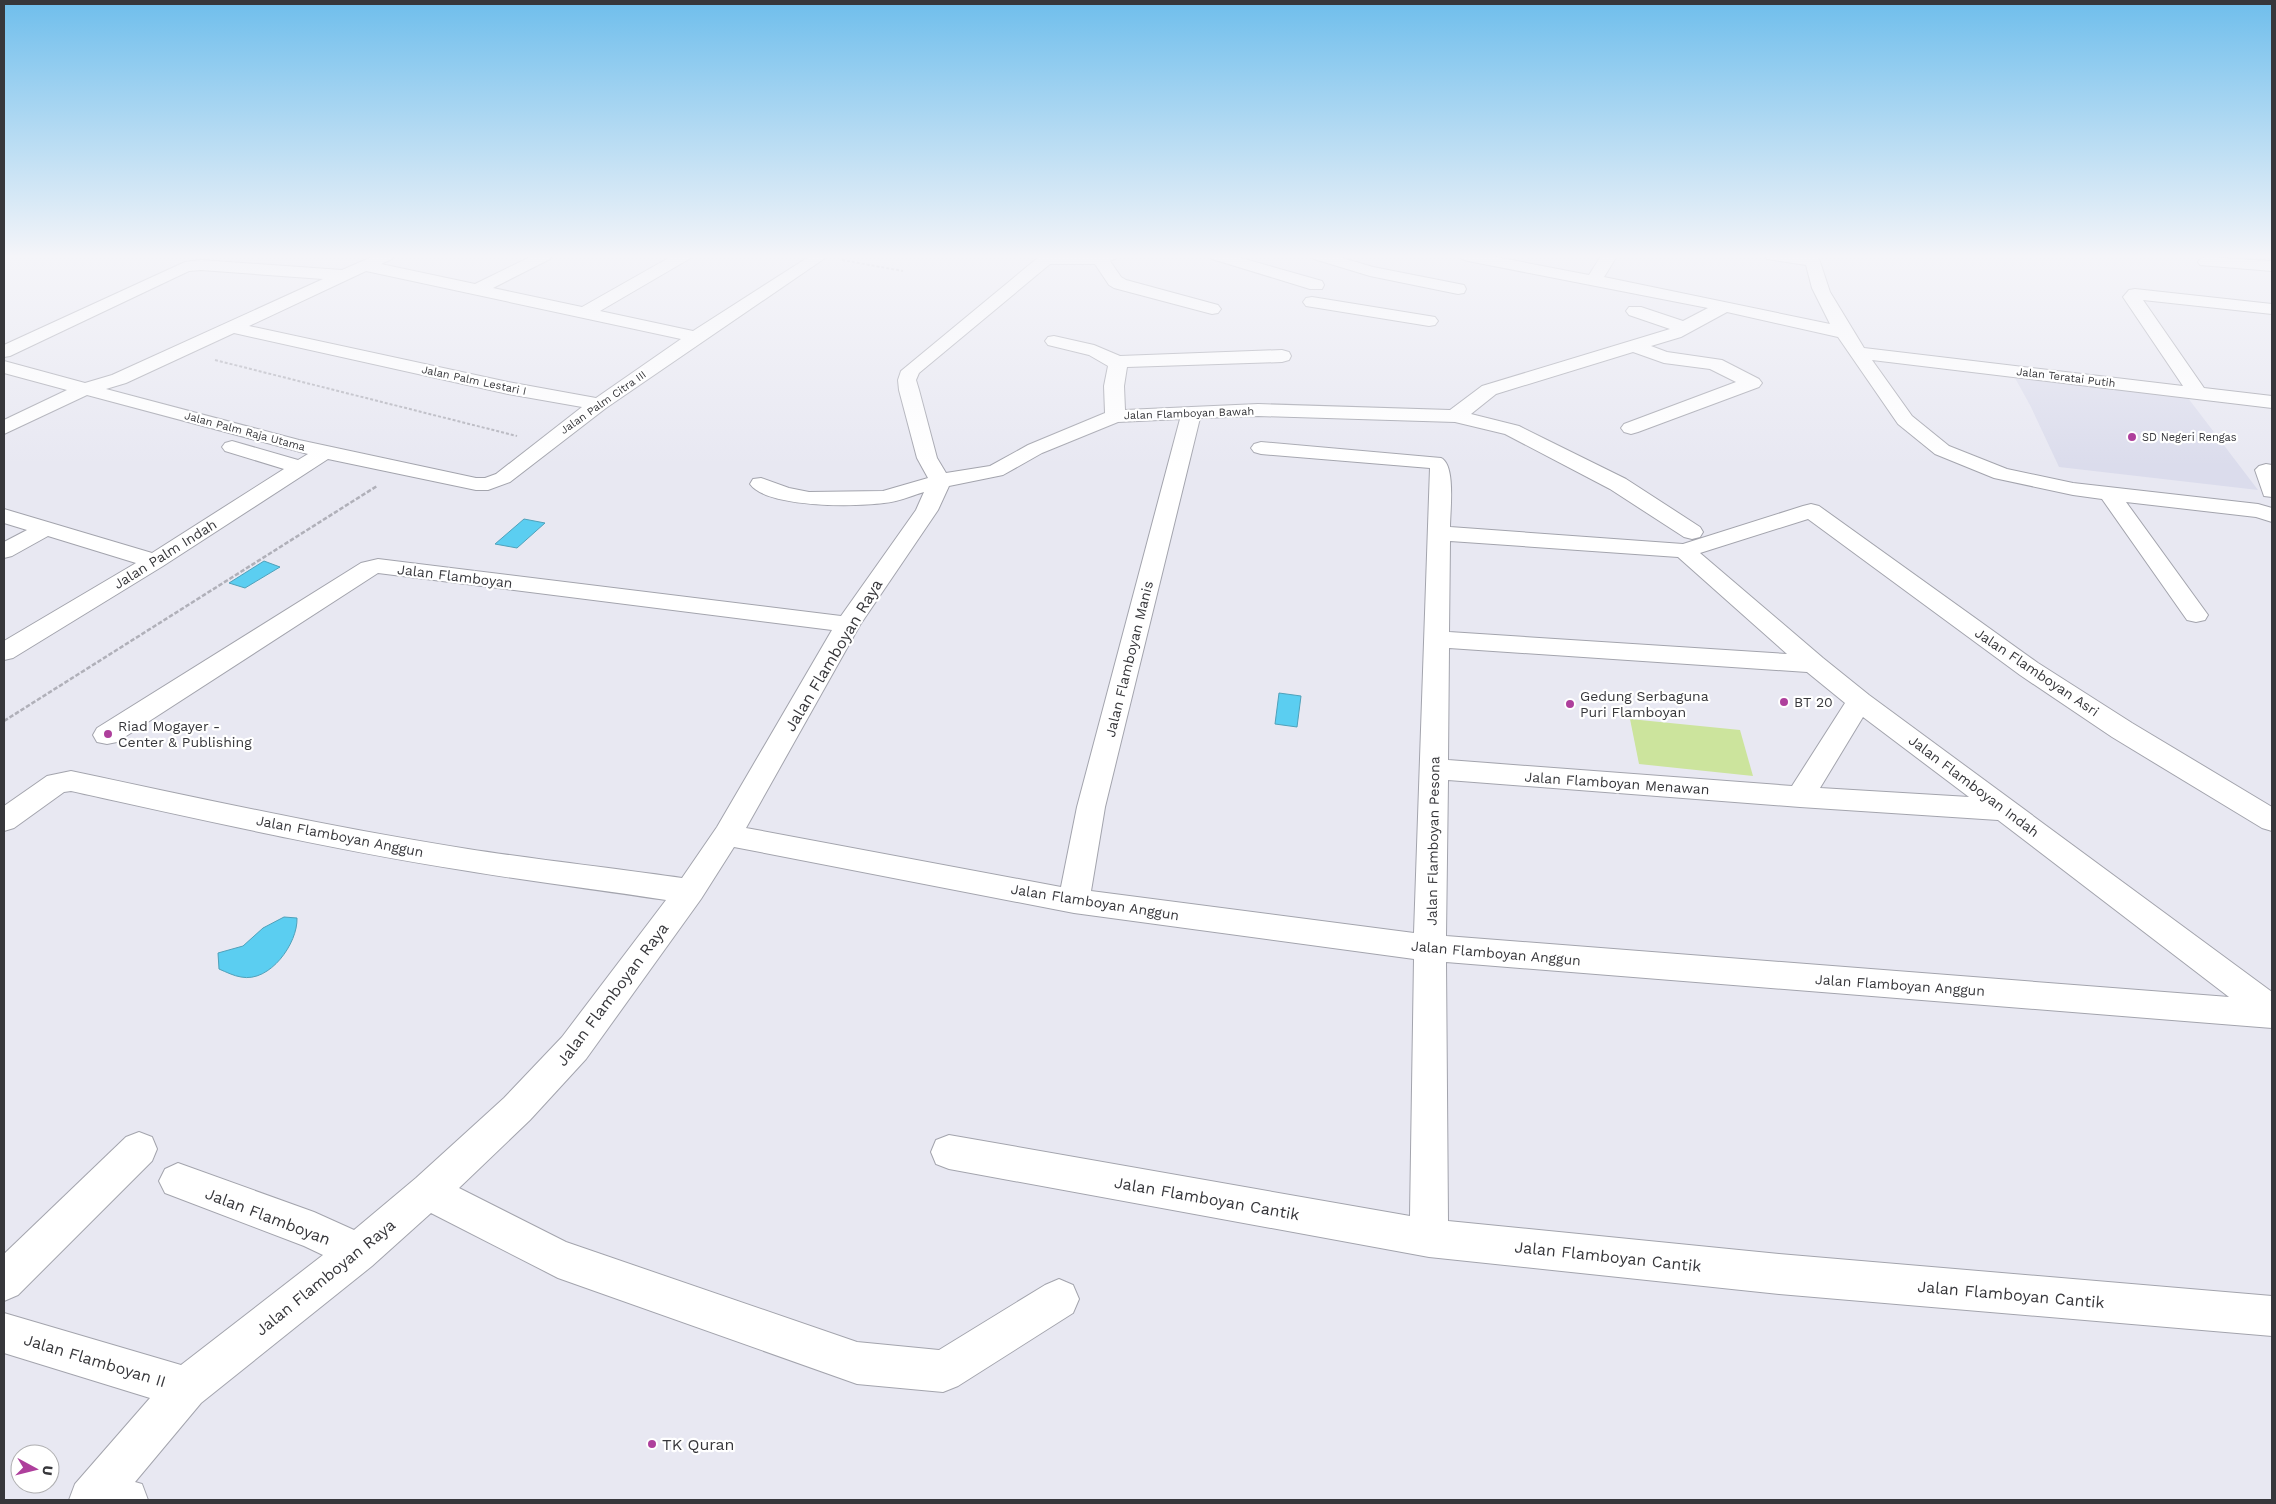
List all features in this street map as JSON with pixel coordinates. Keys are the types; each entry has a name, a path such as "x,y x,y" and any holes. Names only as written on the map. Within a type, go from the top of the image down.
{"street":[{"path":"4,335 24,334 45,326"},
{"path":"4,352 59,326"},
{"path":"648,326 696,337"},
{"name":"Jalan Palm Citra III","path":"488,484 503,478 599,404 713,326"},
{"path":"940,481 927,458 907,380 910,372 965,326"},
{"path":"1679,326 1685,328"},
{"path":"1455,416 1489,390 1634,346 1688,326"},
{"path":"1815,326 1846,333"},
{"path":"1842,326 1905,420 1942,450 2001,474 2072,489 2258,511 2272,515"},
{"path":"2152,326 2197,392"},
{"path":"4,442 82,397 232,327"},
{"name":"Jalan Palm Lestari I","path":"232,327 508,388 599,404"},
{"path":"1054,341 1098,351 1110,356 1118,364 1114,386 1115,416"},
{"path":"1631,428 1752,383 1715,364 1664,357 1634,346"},
{"name":"Jalan Teratai Putih","path":"1859,353 2272,402"},
{"path":"1116,362 1282,356"},
{"name":"Jalan Palm Raja Utama","path":"4,367 82,397 300,466"},
{"name":"Jalan Palm Raja Utama","path":"4,384 82,397 400,470 476,484 488,484"},
{"path":"4,428 82,397"},
{"name":"Jalan Flamboyan Bawah","path":"761,484 784,494 809,498 841,499 884,496 940,481 996,471 1035,449 1115,416 1258,410 1455,416 1505,428 1542,444 1618,484 1688,542"},
{"name":"Jalan Flamboyan Manis","path":"1074,902 1091,807 1190,418"},
{"name":"Jalan Flamboyan Pesona","path":"1261,448 1434,462 1440,468 1430,948 1429,1238"},
{"name":"Jalan Palm Indah","path":"4,652 155,561 300,466 325,452"},
{"path":"2266,470 2272,491"},
{"name":"Jalan Flamboyan Raya","path":"105,1497 186,1388 358,1252 429,1191 517,1109 574,1048 690,891 727,835 848,624 927,510 940,481"},
{"path":"2109,494 2196,615"},
{"name":"Jalan Flamboyan Asri","path":"1688,542 1811,511 2029,669 2122,730 2272,820"},
{"path":"4,516 155,561"},
{"path":"4,550 45,529"},
{"path":"1439,533 1688,542"},
{"name":"Jalan Flamboyan Indah","path":"1688,542 1814,664 1860,701 2272,1012"},
{"name":"Jalan Flamboyan","path":"107,735 369,568 378,566 848,624"},
{"path":"1437,639 1814,664"},
{"path":"1800,797 1860,701"},
{"name":"Jalan Flamboyan Menawan","path":"1435,769 1800,797 2006,810"},
{"name":"Jalan Flamboyan Anggun","path":"4,820 57,783 71,781 274,825 355,840 468,860 690,891"},
{"name":"Jalan Flamboyan Anggun","path":"727,835 1074,902 1430,948 2272,1012"},
{"path":"4,1281 139,1149"},
{"name":"Jalan Flamboyan Cantik","path":"949,1152 1429,1238 1779,1274 2272,1316"},
{"name":"Jalan Flamboyan","path":"178,1181 314,1231 358,1252"},
{"path":"429,1191 461,1210 558,1259 858,1363 943,1372 1059,1299"},
{"name":"Jalan Flamboyan II","path":"4,1333 186,1388"}],"path":[{"path":"181,351 545,444"},
{"path":"4,721 400,470"}],"shaded area":[{"name":"SD Negeri Rengas","path":"2015,378 2188,398 2258,490 2059,467"}],"green space":[{"path":"1630,719 1740,730 1753,776 1639,764"}],"water":[{"path":"524,519 545,523 517,548 495,544"},
{"path":"264,561 280,567 245,588 229,583"},
{"path":"1279,693 1301,696 1297,727 1275,724"},
{"path":"284,917 297,918 296,928 293,939 287,949 272,968 252,977 238,976 219,969 218,953 243,946 263,928"}],"place":[{"name":"SD Negeri Rengas","path":"2132,437"},
{"name":"BT 20","path":"1784,702"},
{"name":"Gedung Serbaguna Puri Flamboyan","path":"1570,704"},
{"name":"Riad Mogayer - Center & Publishing","path":"108,734"},
{"name":"TK Quran","path":"652,1444"}]}
